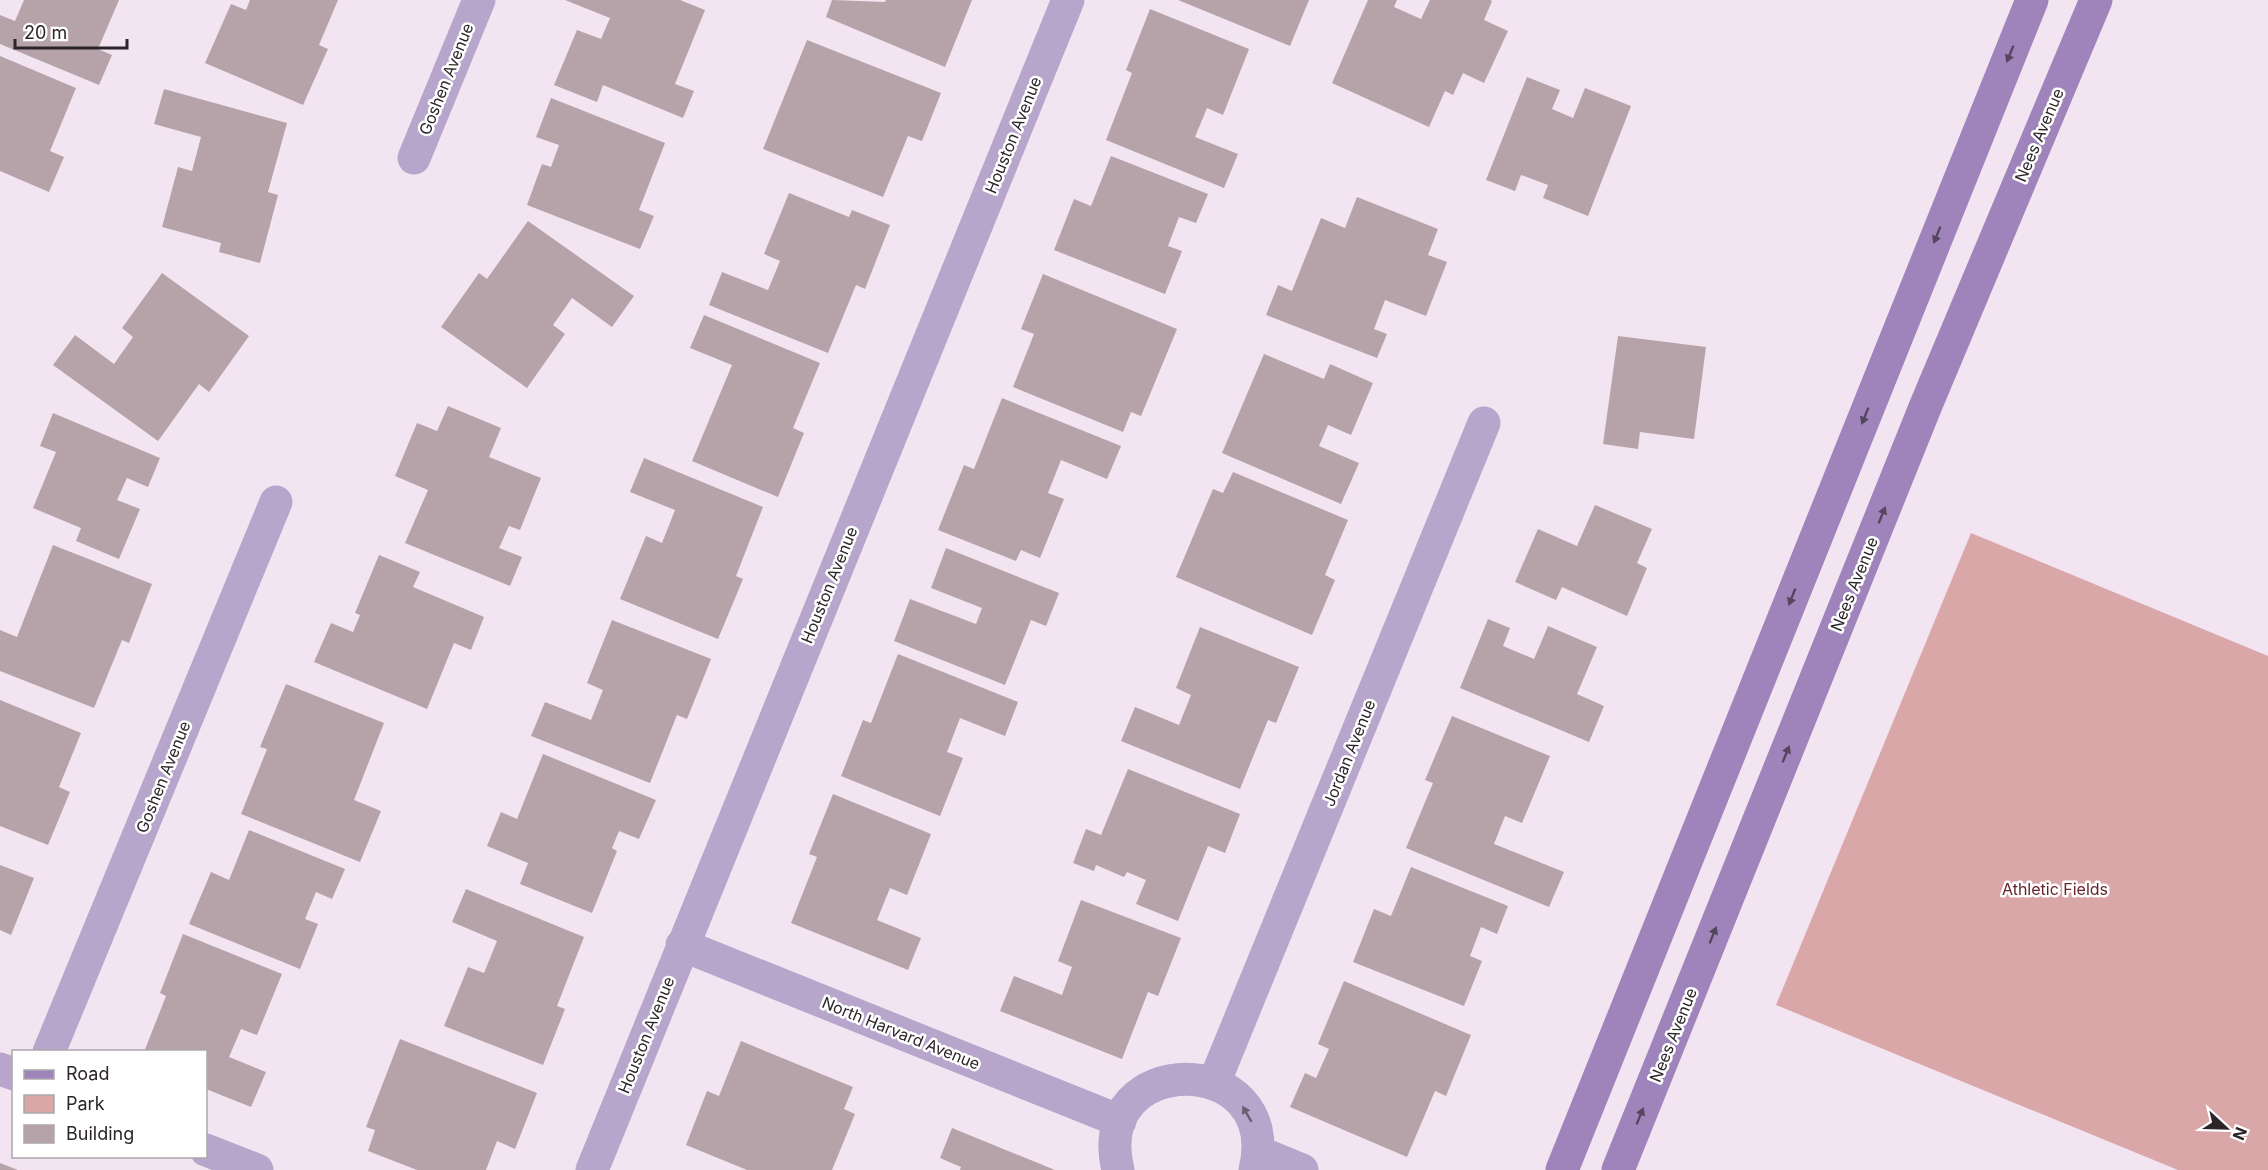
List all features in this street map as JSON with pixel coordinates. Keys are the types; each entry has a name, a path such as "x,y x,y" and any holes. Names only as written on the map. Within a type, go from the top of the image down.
{"main road":[{"path":"1562,1170 2032,0"},
{"name":"Nees Avenue","path":"1618,1170 1926,405 2096,0"}],"street":[{"name":"Goshen Avenue","path":"414,158 479,0"},
{"name":"Houston Avenue","path":"592,1170 1068,0"},
{"name":"Jordan Avenue","path":"1214,1083 1484,423"},
{"name":"Goshen Avenue","path":"50,1050 276,502"},
{"name":"North Harvard Avenue","path":"682,945 1120,1121"},
{"path":"1118,1170 1115,1139 1120,1121 1130,1105 1143,1092 1160,1083 1178,1078 1197,1078 1214,1083 1233,1094 1247,1111 1255,1130 1256,1161 1302,1170"},
{"path":"207,1149 257,1170"}],"green space":[{"name":"Athletic Fields","path":"1971,533 2268,656 2268,1170 2178,1170 1776,1005"}],"building":[{"path":"24,0 119,0 98,49 112,55 99,85 0,44 0,15 15,21"},
{"path":"250,0 338,0 319,45 328,49 303,105 205,63 231,4 246,10"},
{"path":"565,0 680,0 705,10 675,84 694,91 683,118 603,85 597,102 554,85 577,30 601,39 610,18"},
{"path":"832,0 885,2 886,0 972,0 945,67 826,17"},
{"path":"1178,0 1309,0 1290,46"},
{"path":"1368,0 1397,0 1394,7 1421,19 1430,0 1490,0 1492,1 1484,20 1508,31 1484,83 1463,73 1453,95 1445,91 1429,127 1332,83"},
{"path":"1150,9 1249,49 1223,115 1207,108 1195,137 1238,154 1224,188 1106,140 1132,73 1126,70"},
{"path":"807,40 941,93 922,141 908,136 883,197 763,149"},
{"path":"0,56 76,88 50,151 64,157 49,192 0,171"},
{"path":"1527,77 1560,90 1552,109 1573,118 1585,88 1631,106 1588,216 1543,198 1548,185 1521,175 1515,191 1486,180"},
{"path":"164,89 287,123 268,192 278,195 260,263 219,252 221,243 162,227 178,167 192,171 201,137 154,124"},
{"path":"551,98 665,143 639,210 654,216 640,249 527,205 542,164 551,167 559,145 536,137"},
{"path":"1111,156 1208,194 1196,223 1179,217 1168,246 1182,251 1165,294 1054,250 1074,199 1091,206"},
{"path":"789,193 849,217 852,210 890,225 865,289 856,285 828,353 709,305 722,272 768,290 780,261 764,254"},
{"path":"1357,197 1438,229 1428,255 1447,262 1426,316 1385,300 1374,329 1387,334 1377,358 1266,315 1278,285 1292,291 1321,218 1345,228"},
{"path":"528,221 634,296 612,327 572,298 553,325 565,334 527,388 441,327 479,273 487,279"},
{"path":"162,273 249,336 209,392 199,384 158,441 53,365 75,335 114,364 133,337 122,328"},
{"path":"1043,274 1177,329 1141,416 1131,412 1123,432 1013,387 1034,334 1021,329"},
{"path":"704,315 820,363 793,428 804,433 778,497 692,461 732,365 690,348"},
{"path":"1618,336 1706,347 1694,439 1640,432 1638,449 1603,444"},
{"path":"1264,354 1324,379 1330,364 1373,383 1351,435 1328,425 1319,446 1359,463 1341,504 1222,453"},
{"path":"1002,398 1121,446 1107,479 1061,460 1048,493 1064,499 1040,558 1021,550 1016,561 938,530 964,465 974,469"},
{"path":"448,406 501,428 489,457 541,478 520,530 509,526 499,548 522,557 510,586 405,543 428,490 395,476 417,423 437,431"},
{"path":"53,413 160,458 148,487 127,478 117,500 140,509 119,559 76,541 81,528 33,508 56,452 40,446"},
{"path":"644,458 763,507 736,576 743,579 718,639 620,599 646,536 662,543 675,510 630,492"},
{"path":"1233,472 1348,520 1325,575 1335,580 1312,635 1176,577 1213,489 1223,493"},
{"path":"1595,505 1652,529 1637,563 1647,568 1627,616 1562,587 1556,600 1515,582 1538,529 1577,546"},
{"path":"53,545 152,584 129,643 122,640 94,708 0,671 0,630 17,637"},
{"path":"946,548 1059,593 1046,626 1031,620 1005,685 894,641 910,599 976,624 982,608 931,588"},
{"path":"379,555 420,572 413,587 484,617 471,650 454,643 427,709 314,662 331,623 353,632 360,615 355,613"},
{"path":"1488,619 1510,628 1503,646 1534,659 1548,626 1597,647 1577,694 1604,706 1589,742 1460,688"},
{"path":"612,620 711,659 687,719 677,715 650,783 531,736 545,702 591,720 603,690 587,683"},
{"path":"1200,627 1299,667 1276,723 1268,720 1240,789 1121,741 1135,707 1179,725 1191,695 1176,688"},
{"path":"898,654 1018,702 1005,736 960,718 947,752 963,758 940,816 841,776 863,720 871,723"},
{"path":"286,684 384,723 354,800 381,811 360,862 241,814 267,749 260,747"},
{"path":"0,700 81,733 59,787 70,792 48,845 0,826"},
{"path":"1452,716 1550,756 1522,823 1505,816 1494,844 1564,872 1549,907 1406,848 1433,783 1425,780"},
{"path":"543,754 656,800 639,839 619,831 612,848 617,851 592,913 520,884 528,863 487,846 501,812 517,819"},
{"path":"1128,769 1240,814 1225,853 1208,846 1178,921 1136,904 1146,880 1127,872 1124,877 1096,865 1094,871 1073,863 1086,829 1101,835"},
{"path":"833,794 931,834 907,895 890,888 877,920 921,938 908,970 791,923 817,857 809,854"},
{"path":"249,830 345,869 332,899 316,892 305,919 318,924 300,969 189,924 211,872 229,880"},
{"path":"0,865 34,878 11,935 0,930"},
{"path":"1411,867 1508,906 1497,934 1481,927 1470,956 1482,961 1464,1006 1353,962 1374,909 1391,916"},
{"path":"466,889 584,937 557,1006 565,1009 543,1065 444,1026 468,967 484,973 497,941 452,922"},
{"path":"1081,900 1181,938 1158,996 1148,992 1122,1059 1000,1011 1014,976 1062,995 1072,967 1058,961"},
{"path":"183,934 282,974 257,1035 241,1029 229,1057 266,1072 251,1107 207,1089 207,1050 145,1050 166,996 160,993"},
{"path":"1344,981 1471,1035 1446,1096 1435,1091 1407,1157 1290,1107 1305,1073 1316,1078 1329,1049 1318,1044"},
{"path":"400,1039 537,1093 515,1149 497,1141 486,1170 417,1170 368,1151 375,1130 366,1127"},
{"path":"741,1041 853,1087 844,1109 855,1114 832,1170 747,1170 686,1145 707,1091 719,1096"},
{"path":"952,1128 1055,1170 960,1170 961,1167 940,1158"},
{"path":"0,1163 18,1170 0,1170"}]}
